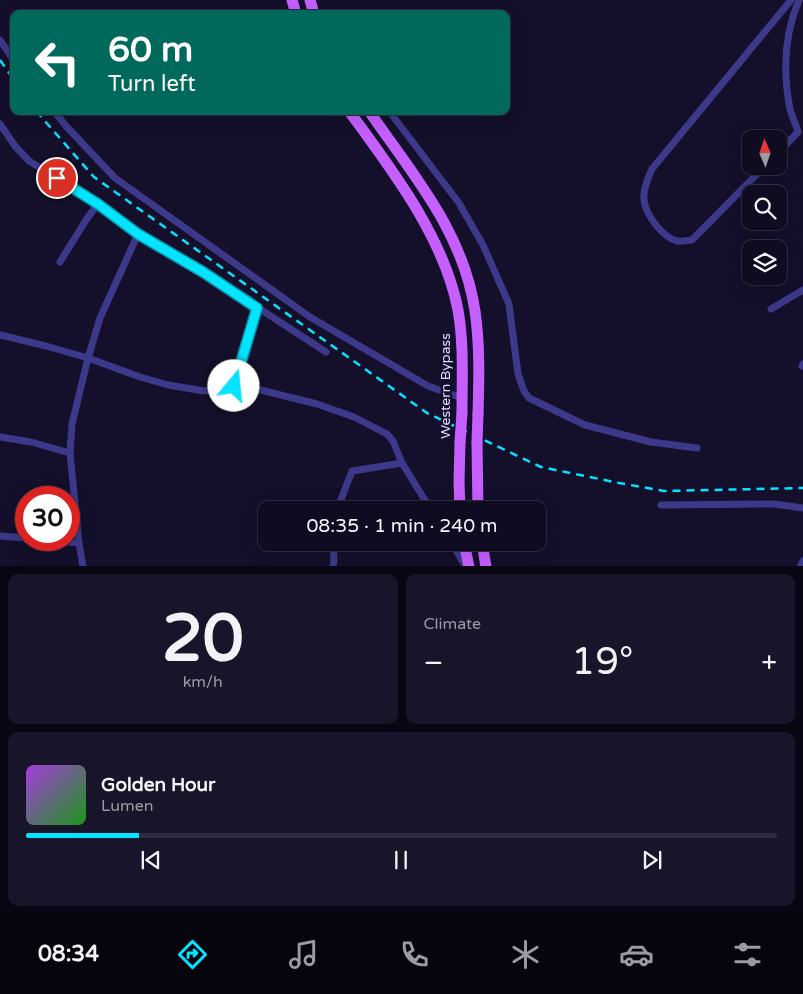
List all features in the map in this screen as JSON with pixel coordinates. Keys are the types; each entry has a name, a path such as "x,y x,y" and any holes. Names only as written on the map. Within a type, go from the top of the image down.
{"main road":[{"name":"Western Bypass","path":"352,115 420,214 440,254 451,283 458,310 461,335 462,412 460,501"},
{"path":"373,115 435,204 455,243 468,279 478,337 478,501"},
{"path":"465,551 467,566"},
{"path":"484,551 486,566"}],"street":[{"path":"755,175 692,240 676,240 661,231 650,218 644,200 646,183 652,169 791,0"},
{"path":"788,143 798,132 791,111 786,74 787,43 799,0"},
{"path":"0,40 10,55"},
{"path":"57,115 115,178 310,316 428,386 462,398"},
{"path":"392,115 459,203 483,244 509,304 518,374 524,392 529,398 586,425 651,442 696,448"},
{"path":"0,124 30,161 98,204 138,234 203,272 326,352"},
{"path":"60,262 98,204"},
{"path":"73,486 70,453 72,424 88,358 100,318 138,234"},
{"path":"771,309 803,290"},
{"path":"234,386 257,308"},
{"path":"0,335 88,358 140,378 168,385 204,391 234,386 248,386 317,404 354,417 386,434 392,441 402,463 425,501"},
{"path":"0,438 31,442 70,453"},
{"path":"340,501 352,471 402,463"},
{"path":"661,505 774,504 803,508"},
{"path":"0,536 15,537"},
{"path":"80,549 83,566"},
{"path":"333,566 334,551"},
{"path":"457,551 467,566"},
{"path":"800,566 803,561"}],"railway":[{"path":"0,60 10,74"},
{"path":"40,115 94,177 427,413 541,467 619,483 664,491 803,488"}],"route":[{"path":"57,178 98,204 138,234 203,272 257,308 234,386"}]}
